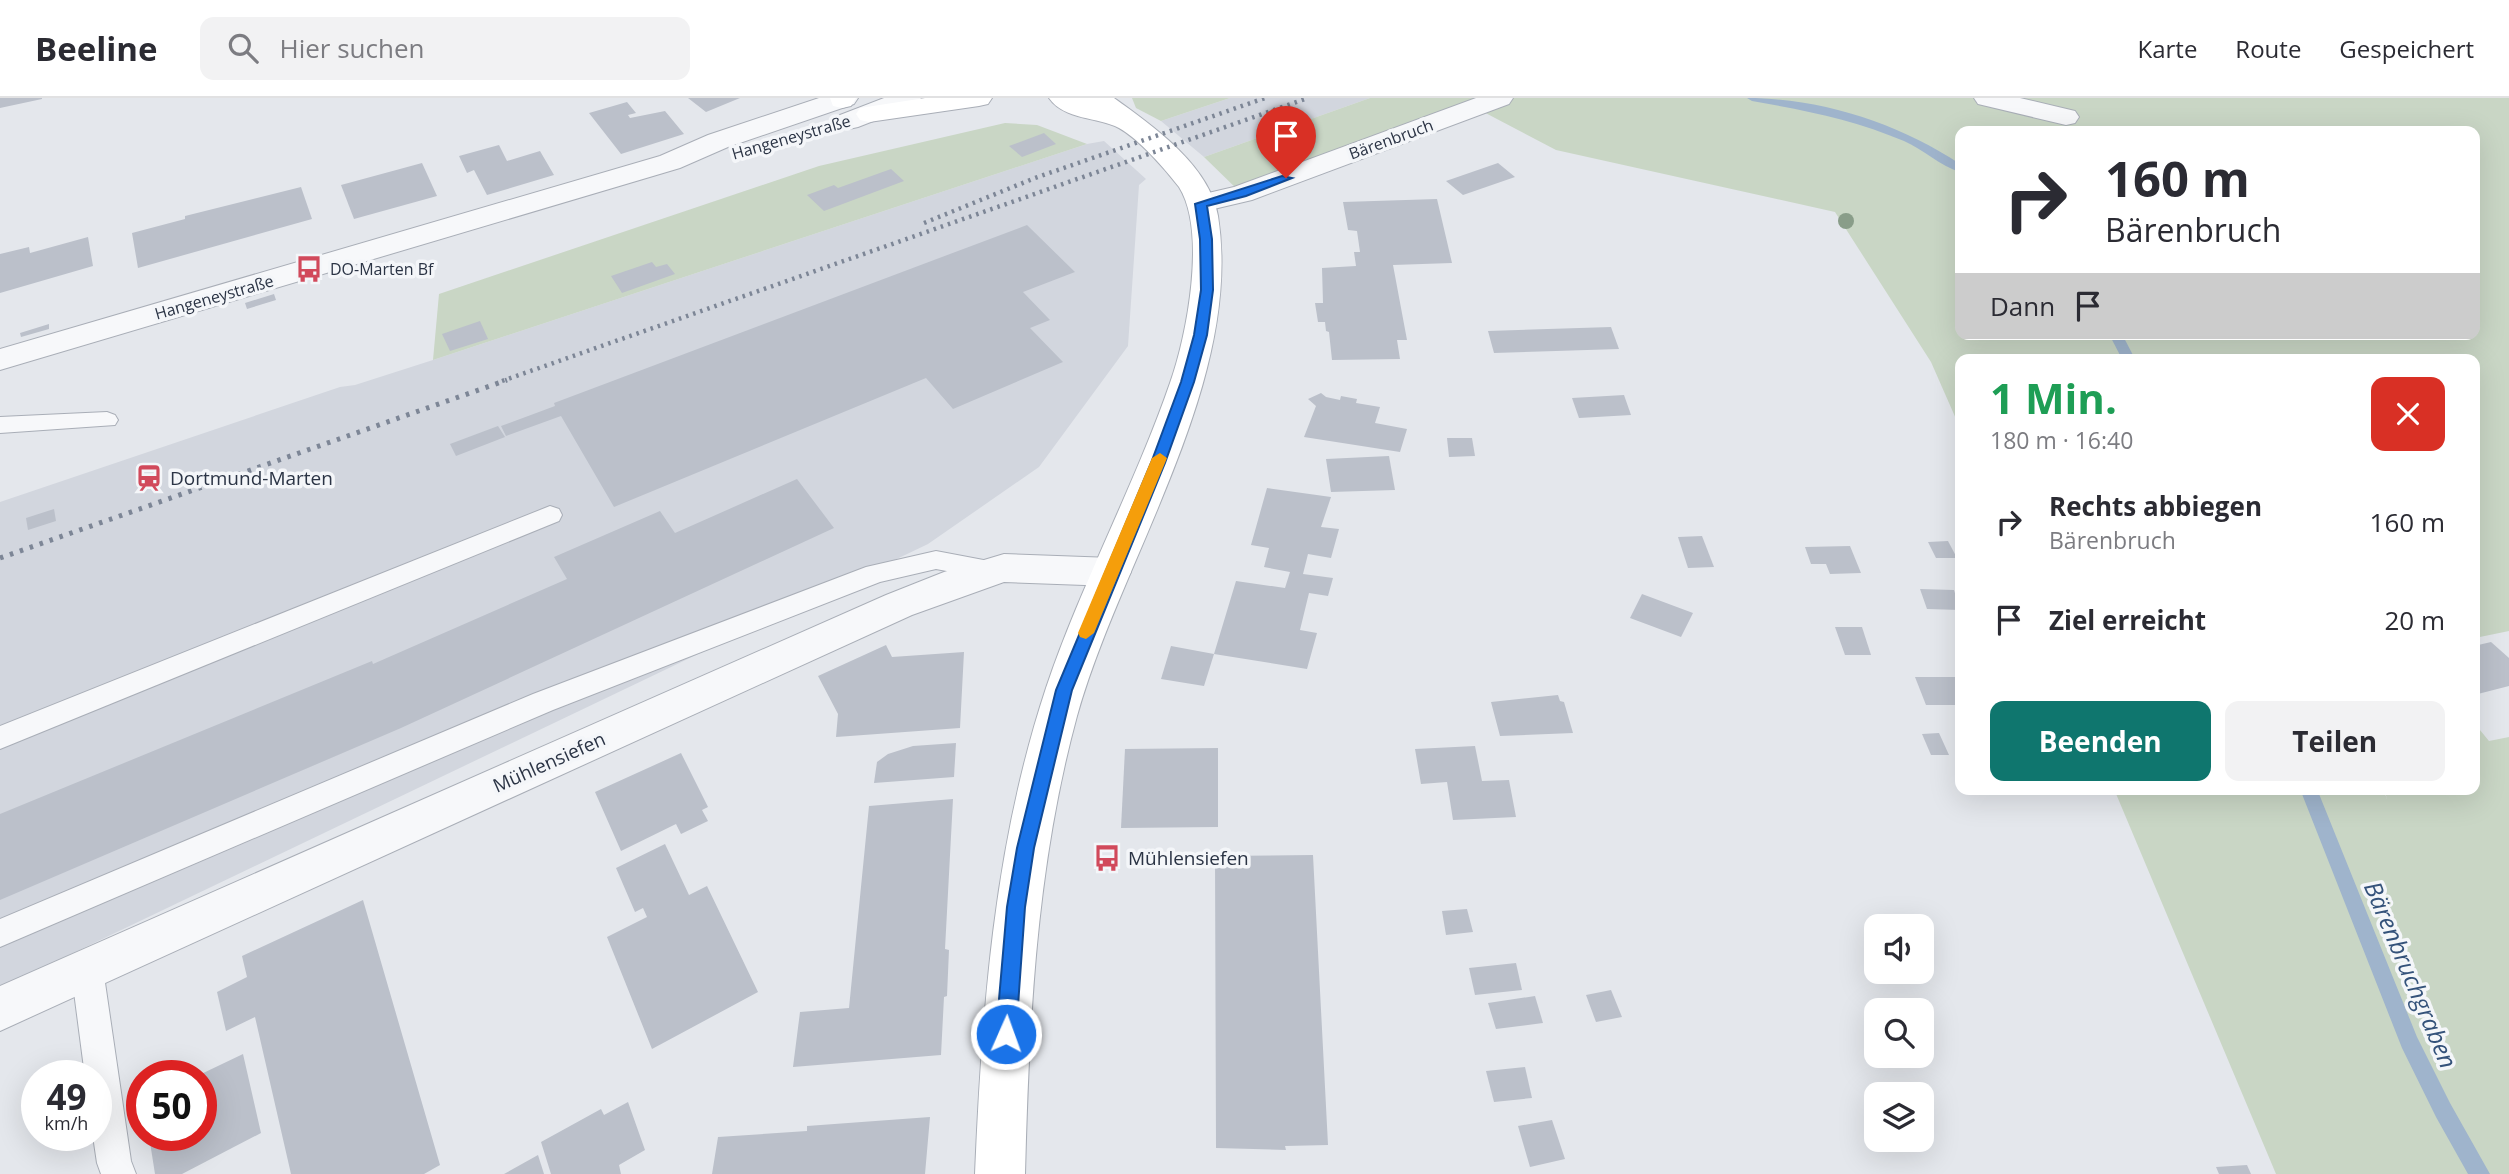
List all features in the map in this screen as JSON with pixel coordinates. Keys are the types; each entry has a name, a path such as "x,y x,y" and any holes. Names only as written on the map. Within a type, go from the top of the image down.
{"main road":[{"path":"869,114 979,98"},
{"path":"1053,98 1063,98 1096,114 1125,121"},
{"path":"1000,1174 1008,987 1026,848 1064,690 1158,463 1188,382 1200,335 1207,290 1206,239 1196,189 1180,169 1114,108 1096,98"}],"street":[{"name":"Hangeneystraße","path":"670,162 731,155 869,114 908,98"},
{"name":"Bärenbruch","path":"1201,204 1242,194 1500,98"},
{"path":"1987,98 2066,117"},
{"name":"Hangeneystraße","path":"0,360 670,162 718,141 844,99"},
{"name":"Mühlensiefen","path":"0,1009 899,605 957,582 1004,568 1112,572"}],"lane":[{"path":"0,425 107,420"},
{"path":"0,738 550,515"},
{"path":"0,933 543,702 875,574 936,560 994,571"},
{"path":"87,969 114,1163 119,1174"}],"shaded area":[{"path":"1230,98 1370,98 1204,157 1161,121"},
{"path":"1104,141 1146,179 1139,185 1128,346 1039,467 928,544 0,988 0,502 340,387 355,385 433,360 1087,144"}],"green space":[{"path":"1132,98 1230,98 1161,121 1136,108"},
{"path":"1370,98 2509,98 2509,631 2480,637 2480,354 1955,354 1955,417 1931,362 1835,212 1556,150 1476,108 1242,194 1204,157"},
{"path":"1005,123 1037,125 1087,144 433,360 439,294 819,166"},
{"path":"2480,730 2489,741 2509,737 2509,1174 2276,1174 2117,795 2385,795 2387,799 2386,795 2480,795"}],"building":[{"path":"0,98 42,98 42,99 0,108"},
{"path":"688,98 740,98 706,112"},
{"path":"627,102 636,113 628,115 630,118 665,111 684,134 621,154 589,113"},
{"path":"1044,133 1056,144 1022,157 1009,146"},
{"path":"499,145 507,161 540,151 554,175 487,195 474,170 467,173 459,156"},
{"path":"422,163 437,196 354,219 341,185"},
{"path":"1498,163 1515,177 1463,195 1446,181"},
{"path":"891,169 904,181 824,211 807,195 834,185 838,188"},
{"path":"301,187 312,219 138,268 132,233 185,219 185,216"},
{"path":"1437,199 1452,263 1393,265 1407,340 1397,340 1400,359 1332,360 1329,332 1326,331 1325,322 1318,322 1315,303 1323,303 1322,268 1356,266 1354,252 1360,252 1357,231 1348,230 1343,202"},
{"path":"1027,225 1075,272 1023,292 1050,320 1030,328 1063,362 953,409 926,378 614,507 561,416 506,436 501,426 555,406 554,403"},
{"path":"88,237 93,266 0,293 0,254 29,247 30,253"},
{"path":"652,262 656,267 667,264 675,274 622,293 611,276"},
{"path":"274,294 276,300 247,309 245,303"},
{"path":"480,321 488,339 450,351 442,334"},
{"path":"49,324 49,329 21,337 20,333"},
{"path":"1611,327 1619,349 1494,353 1488,331"},
{"path":"1321,393 1326,397 1340,400 1341,396 1357,399 1356,403 1380,407 1375,423 1407,429 1400,452 1304,437 1316,406 1308,399"},
{"path":"1624,395 1631,415 1579,418 1572,398"},
{"path":"498,426 505,437 456,456 450,444"},
{"path":"1447,438 1472,438 1475,456 1449,457"},
{"path":"1389,456 1395,490 1331,492 1326,459"},
{"path":"797,479 834,528 401,728 0,900 0,814 372,661 373,664 567,579 554,557 660,511 675,533"},
{"path":"1267,488 1331,497 1321,527 1339,529 1331,558 1308,554 1303,574 1333,578 1328,596 1309,593 1300,630 1317,633 1307,669 1214,654 1236,581 1285,588 1290,572 1264,567 1269,548 1251,545"},
{"path":"54,509 56,521 28,530 26,518"},
{"path":"1702,536 1714,567 1688,568 1678,537"},
{"path":"1948,541 1955,558 1936,558 1928,542"},
{"path":"1850,546 1861,573 1830,574 1826,564 1811,564 1805,547"},
{"path":"1920,589 1954,590 1955,610 1927,609"},
{"path":"1642,594 1693,613 1681,637 1630,618"},
{"path":"1835,627 1862,627 1871,655 1845,655"},
{"path":"2491,642 2509,658 2509,686 2480,693 2480,645"},
{"path":"886,645 892,657 964,652 960,728 836,737 838,714 818,676"},
{"path":"1171,646 1214,654 1204,686 1161,679"},
{"path":"1915,677 1955,677 1955,705 1926,705"},
{"path":"1558,695 1560,701 1564,702 1573,733 1500,736 1491,702"},
{"path":"1939,733 1949,755 1931,755 1922,734"},
{"path":"956,743 954,777 874,783 877,762 888,754 913,746"},
{"path":"1475,746 1482,781 1509,780 1516,817 1453,820 1447,782 1421,784 1415,749"},
{"path":"1218,748 1218,827 1121,828 1125,749"},
{"path":"681,753 708,807 702,810 708,821 681,834 676,824 621,851 595,792"},
{"path":"953,799 945,949 949,950 947,996 944,997 941,1055 793,1067 800,1012 849,1008 869,806"},
{"path":"665,844 689,895 707,886 758,992 652,1049 607,937 647,917 643,908 635,912 616,868"},
{"path":"1313,855 1328,1145 1285,1146 1286,1150 1216,1148 1215,856"},
{"path":"363,900 440,1165 424,1174 291,1174 255,1017 226,1031 217,992 247,977 242,956"},
{"path":"1467,909 1473,932 1446,935 1442,911"},
{"path":"1516,963 1522,990 1475,995 1469,968"},
{"path":"1611,990 1622,1017 1596,1022 1586,995"},
{"path":"1535,996 1543,1023 1496,1029 1488,1003"},
{"path":"243,1054 261,1133 182,1174 155,1174 151,1151 217,1151 217,1066"},
{"path":"1525,1067 1532,1098 1494,1102 1486,1071"},
{"path":"628,1102 645,1150 619,1165 621,1174 551,1174 541,1142 601,1109 604,1115"},
{"path":"930,1117 925,1174 712,1174 718,1137 807,1131 807,1126"},
{"path":"1552,1120 1565,1159 1530,1167 1518,1126"},
{"path":"538,1155 544,1174 504,1174"},
{"path":"2247,1165 2251,1174 2219,1174 2216,1167"}],"waterway":[{"name":"Bärenbruchgraben","path":"1752,98 1834,114 1887,129 1937,153 1955,166"},
{"name":"Bärenbruchgraben","path":"2118,340 2126,354"},
{"name":"Bärenbruchgraben","path":"2310,795 2409,1041 2443,1110 2480,1174"}],"railway":[{"path":"924,223 1035,178 1265,98"},
{"path":"502,381 1308,98"},
{"path":"0,558 507,380"}],"slow traffic":[{"path":"1086,633 1160,458"}],"place":[{"name":"DO-Marten Bf","path":"309,269"},
{"name":"Dortmund-Marten","path":"149,478"},
{"name":"Mühlensiefen","path":"1107,858"}],"route":[{"path":"1006,1034 1016,907 1043,768 1064,690 1158,463 1188,382 1200,335 1207,290 1206,239 1201,204 1242,194 1286,178"}]}
